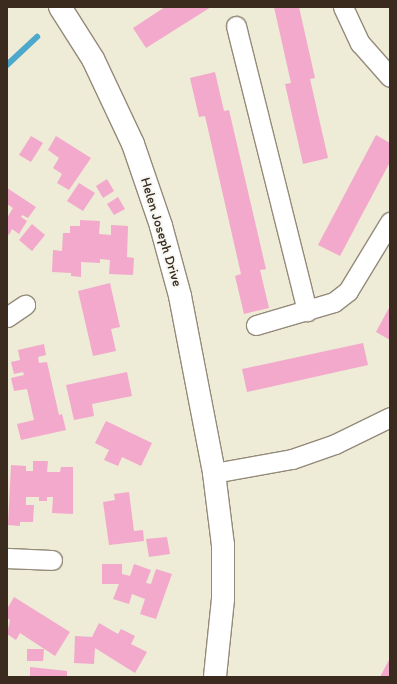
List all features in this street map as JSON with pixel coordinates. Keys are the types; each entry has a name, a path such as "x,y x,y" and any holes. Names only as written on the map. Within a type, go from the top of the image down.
{"street":[{"name":"Helen Joseph Drive","path":"60,7 93,59 133,144 161,226 180,296 214,473 223,545 223,599 215,677"},
{"path":"343,7 360,43 390,77"},
{"path":"236,26 307,311"},
{"path":"256,325 334,302 348,291 390,222"},
{"path":"7,317 25,305"},
{"path":"214,473 292,459 334,444 390,417"},
{"path":"7,558 52,560"}],"building":[{"path":"165,7 211,7 146,48 133,28"},
{"path":"274,7 299,7 315,78 310,79 328,158 303,164 285,84 291,83"},
{"path":"215,72 224,111 229,110 266,269 260,270 269,308 244,314 235,276 241,274 205,116 199,117 190,78"},
{"path":"376,135 390,143 390,162 340,256 318,245"},
{"path":"31,136 43,143 31,162 19,155"},
{"path":"56,136 91,158 69,190 57,183 62,174 53,168 59,158 48,150"},
{"path":"107,179 114,191 103,198 96,186"},
{"path":"79,183 95,193 83,211 67,201"},
{"path":"7,188 36,207 28,218 22,215 21,217 27,221 19,234 12,229 9,235 7,233 7,218 13,208 7,204"},
{"path":"118,197 125,209 114,215 107,204"},
{"path":"80,220 100,221 99,234 111,235 111,225 128,226 127,257 134,258 133,275 109,274 110,260 100,259 100,263 81,262 81,277 71,276 71,273 52,272 53,250 62,251 63,233 70,233 70,226 80,226"},
{"path":"32,224 45,235 32,251 19,240"},
{"path":"110,283 120,327 111,329 116,351 93,356 78,291"},
{"path":"390,306 390,340 376,332"},
{"path":"363,343 368,365 247,392 242,369"},
{"path":"44,344 46,355 38,357 39,363 47,362 59,415 62,414 66,430 21,440 17,424 34,420 27,389 14,391 11,378 24,375 23,372 14,374 11,362 20,360 18,350"},
{"path":"127,372 132,396 92,404 94,416 74,420 66,385"},
{"path":"106,421 152,443 141,466 122,457 118,466 104,460 109,450 95,443"},
{"path":"33,461 48,461 47,472 60,472 61,467 73,467 73,514 52,513 53,497 47,497 47,501 39,501 39,497 26,497 26,505 34,505 33,522 20,522 20,526 8,525 11,465 26,466 26,471 33,471"},
{"path":"129,492 134,531 143,530 144,541 109,545 103,502 115,500 114,494"},
{"path":"167,537 170,554 149,557 146,539"},
{"path":"102,564 122,564 122,574 130,576 134,564 151,570 146,583 151,584 156,569 172,574 156,619 140,614 145,599 132,594 129,604 113,599 119,584 102,584"},
{"path":"14,597 70,632 55,656 20,633 16,640 7,634 10,620 7,618 7,609"},
{"path":"99,623 118,634 121,629 135,636 131,644 147,652 135,673 95,648 94,664 74,663 75,636 92,637"},
{"path":"27,649 44,649 43,661 27,661"},
{"path":"390,658 390,677 380,677"},
{"path":"30,667 67,671 67,677 30,677"}],"waterway":[{"path":"7,65 37,37"}]}
